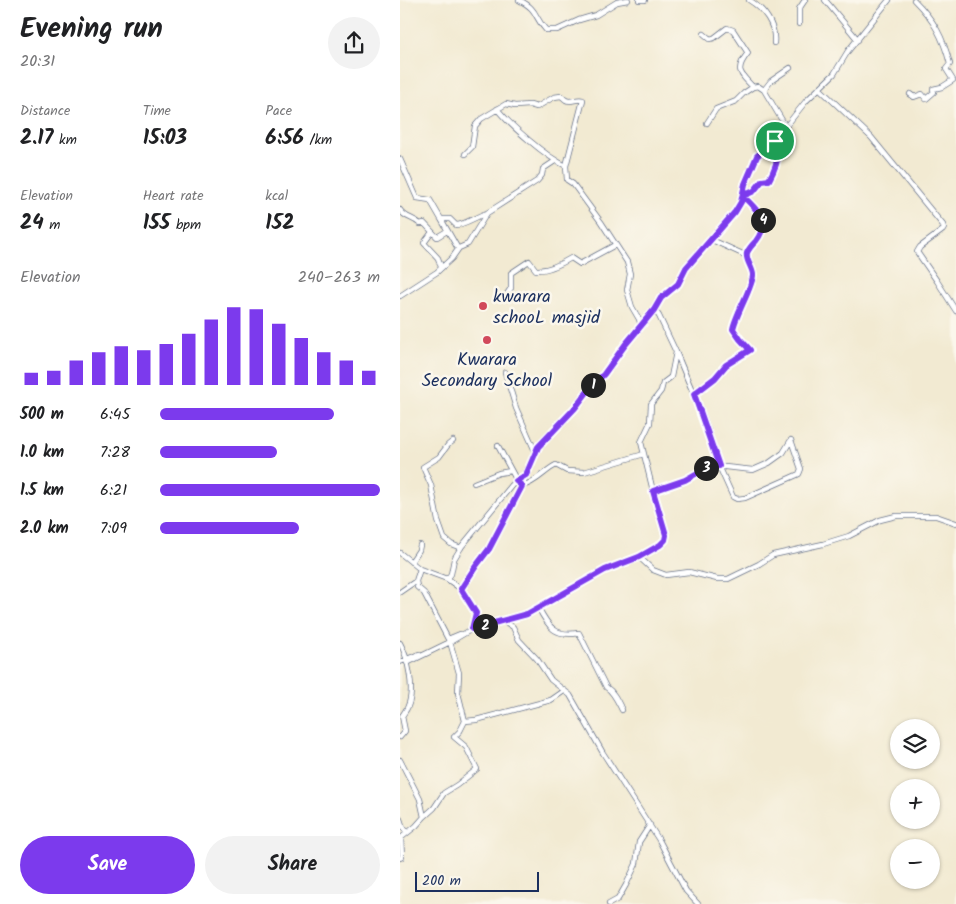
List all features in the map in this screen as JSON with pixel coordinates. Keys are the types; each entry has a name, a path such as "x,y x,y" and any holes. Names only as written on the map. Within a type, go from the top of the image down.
{"street":[{"path":"519,0 535,11 539,22 546,30 557,30 596,15 617,2 628,0"},
{"path":"639,0 645,0"},
{"path":"749,0 769,19 774,33 774,43"},
{"path":"799,24 799,9 806,0"},
{"path":"825,0 858,40"},
{"path":"461,589 489,549 522,486 538,447 604,374 654,310 661,298 678,284 686,268 735,212 743,196 745,184 757,156 775,141 819,88 834,74 840,63 889,0"},
{"path":"910,94 914,97 922,94 926,99 934,92 933,89 942,87 953,80 946,69 950,64 939,32 926,12 914,0"},
{"path":"704,34 710,39 727,28 733,30 748,53 739,70 753,87"},
{"path":"764,90 771,81 790,68"},
{"path":"707,122 716,109 736,101 744,93 758,86 764,90 786,127"},
{"path":"819,88 871,138 943,225 943,230 920,247 917,252 955,307"},
{"path":"465,154 472,148 475,126 506,104 537,107 554,97 561,96 570,101 583,100 566,166 567,180 573,184 601,222 629,268 628,290 632,307 641,326"},
{"path":"497,109 504,118 538,149 566,166"},
{"path":"743,196 754,191 762,181 769,180 774,170 779,149 775,141"},
{"path":"400,160 417,198 430,200 459,248"},
{"path":"441,219 450,219 460,226 471,219 487,213 537,181 542,175 543,169 555,161"},
{"path":"694,394 715,378 726,365 750,350 733,329 736,317 753,280 753,273 747,256 748,252 762,233 764,226 761,215 743,196"},
{"path":"400,210 407,218 416,220 420,224 424,223 437,237 447,231"},
{"path":"401,293 438,272 459,248 468,244 487,213"},
{"path":"432,232 424,243 438,258 441,267"},
{"path":"712,240 747,256"},
{"path":"507,294 511,288 511,273 529,261 536,270 563,263 571,258 580,264 616,245"},
{"path":"653,491 685,480 708,467 719,466 753,470 769,463 783,453 791,440 801,469 799,474 745,498 737,499 733,497 719,466 694,394 660,316 654,310"},
{"path":"400,662 407,661 472,629 527,614 605,570 639,557 665,540 666,535 641,442 650,423 651,404 661,391 663,384 671,377 676,352"},
{"path":"505,372 516,408 535,452"},
{"path":"453,441 439,457 423,467 430,481 438,521 444,538 451,544 461,548"},
{"path":"498,446 516,481 522,486"},
{"path":"522,486 546,473 548,469 556,465 567,472 584,472 644,454"},
{"path":"474,483 499,473 511,471"},
{"path":"447,579 451,574 454,559 461,548 516,481 526,475"},
{"path":"639,557 653,570 666,575 689,572 717,579 728,579 773,555 849,536 880,520 896,516 936,516 956,523"},
{"path":"410,562 419,550 420,545"},
{"path":"400,553 420,569 447,579 461,589 476,613 472,629"},
{"path":"400,865 401,838 416,827 434,808 444,793 458,785 477,769 466,747 454,737 460,731 465,721 458,693 459,673 449,641 424,594 417,587 416,582 420,569"},
{"path":"400,592 416,582"},
{"path":"538,607 548,624 558,634 579,633 606,687 615,696 622,710"},
{"path":"504,621 512,627 551,680 570,695 603,753 650,825 686,891 698,904"},
{"path":"400,643 407,661 410,691 409,706 402,716 405,731 400,737"},
{"path":"465,721 476,720 551,700 564,691"},
{"path":"400,760 420,799 424,817"},
{"path":"400,819 407,833"},
{"path":"609,904 618,899 626,885 636,864 639,842 650,825"}],"place":[{"name":"kwarara schooL masjid","path":"483,306"},
{"name":"Kwarara Secondary School","path":"487,340"}],"route":[{"path":"775,141 779,149 774,170 769,180 762,181 754,191 743,196 761,215 764,226 762,233 748,252 747,258 753,273 753,280 736,317 733,329 750,350 726,365 715,378 694,394 719,466 708,467 692,477 653,491 666,535 665,540 660,545 639,557 605,570 527,614 472,629 476,620 476,613 461,589 489,549 514,503 522,486 516,481 526,475 535,452 550,432 583,399 648,318 661,298 678,284 686,268 735,212 741,202 745,184 757,156 775,141"}]}
